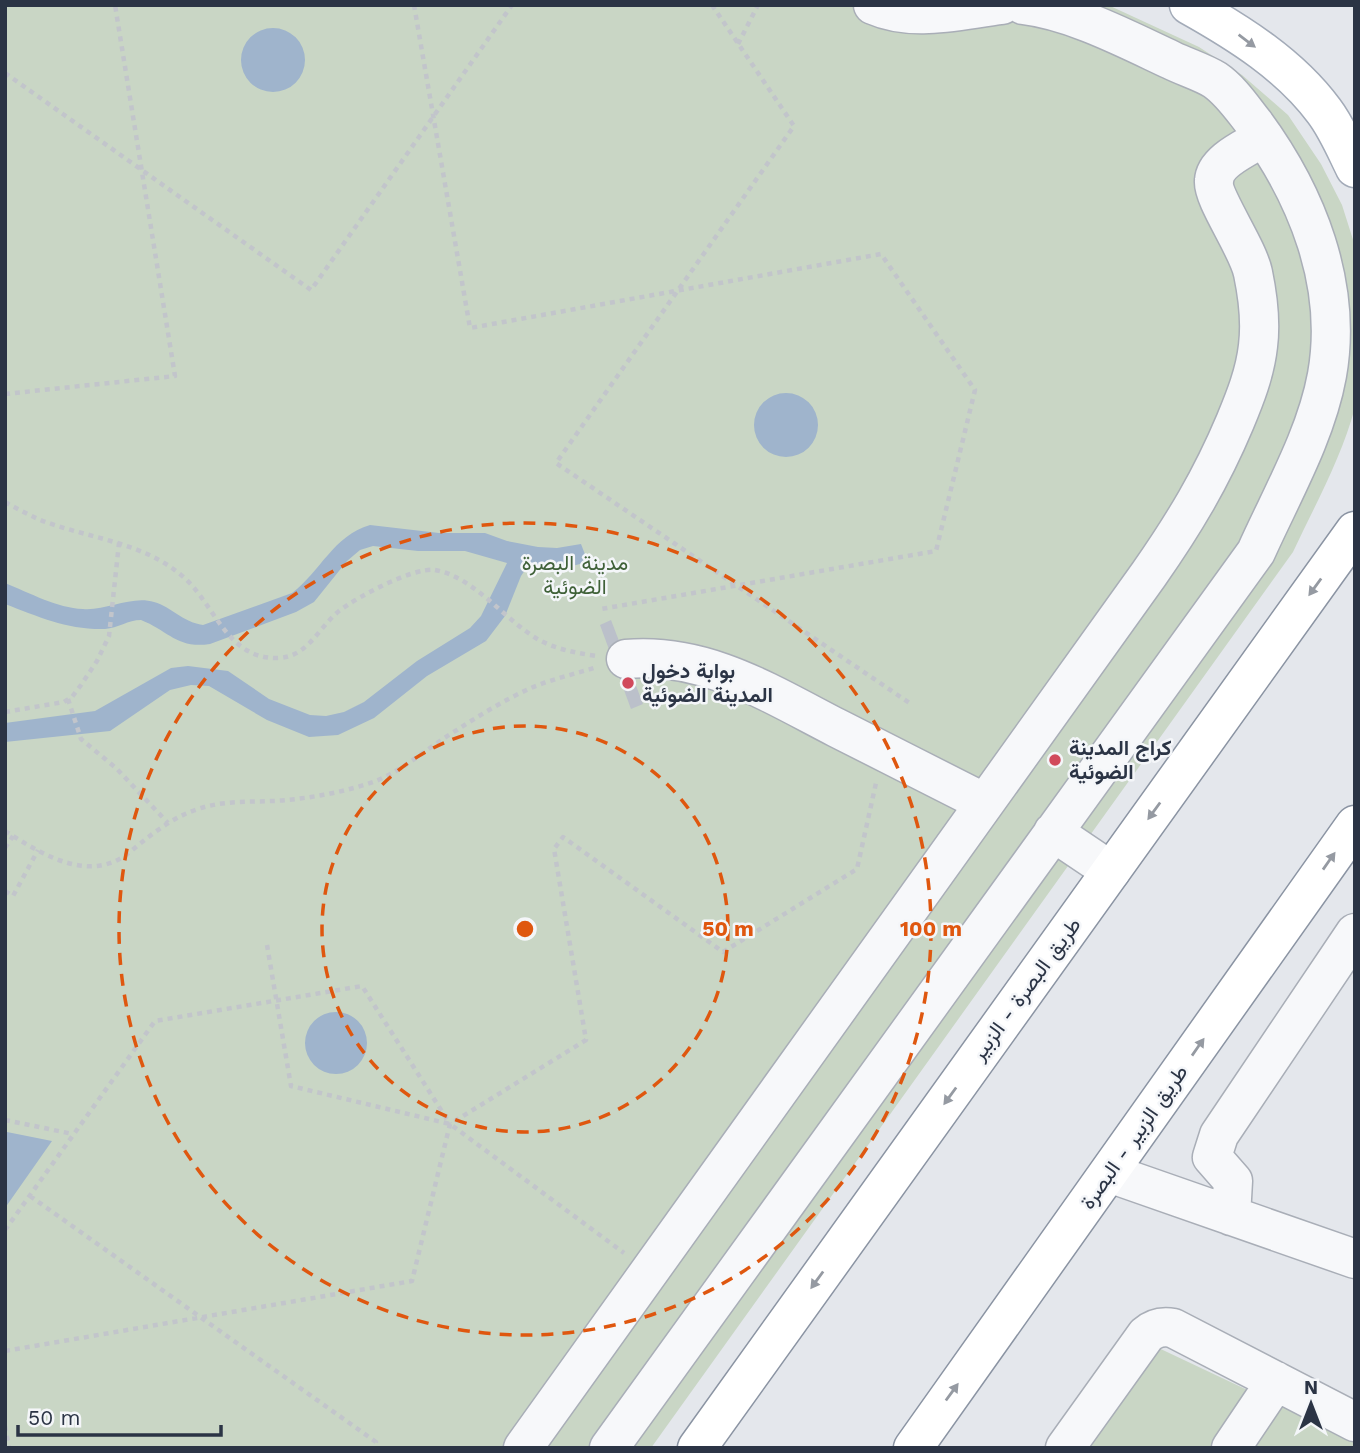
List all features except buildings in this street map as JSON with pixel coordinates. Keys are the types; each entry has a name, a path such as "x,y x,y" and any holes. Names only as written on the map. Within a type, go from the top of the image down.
{"main road":[{"path":"1189,5 1231,29 1291,74 1325,112 1355,168"},
{"name":"طريق البصرة - الزبير","path":"697,1448 1346,543 1355,512"},
{"name":"طريق الزبير - البصرة","path":"913,1448 1355,825"}],"street":[{"path":"873,5 888,12 914,16 1002,5"},
{"path":"609,1448 1256,552 1318,416 1327,374 1331,330 1329,294 1321,254 1309,222 1290,180 1264,137 1235,99 1214,80 1116,35 1059,14 1023,5"},
{"path":"523,1448 1199,499 1243,402 1258,347 1259,309 1252,269 1215,191 1213,181 1220,165 1264,137"},
{"path":"609,660 670,659 716,669 768,692 985,803"},
{"path":"1053,832 1111,871"},
{"path":"1231,1216 1233,1181 1212,1157 1219,1135 1355,933"},
{"path":"1109,1173 1355,1259"},
{"path":"1065,1448 1146,1335 1158,1327 1173,1328 1355,1422"},
{"path":"1231,1448 1276,1381"}],"path":[{"path":"5,394 174,376 115,5"},
{"path":"414,5 470,328 881,254 975,390 936,551 601,609"},
{"path":"5,73 311,290 512,5"},
{"path":"712,5 794,126 556,463 911,704"},
{"path":"738,44 758,5"},
{"path":"5,502 38,519 119,543 171,566 184,577 237,644 261,657 278,658 302,651 338,612 421,570 436,570 467,584 540,640 567,651 609,660"},
{"path":"5,712 68,699 97,660 109,636 119,543"},
{"path":"5,831 38,850 74,865 93,868 113,864 155,830 198,809 220,803 297,799 377,780 530,688 609,660"},
{"path":"68,699 81,739 116,768 168,823"},
{"path":"5,1350 412,1280 450,1124 586,1040 554,849 563,837 723,952 857,869 883,751"},
{"path":"5,848 13,836"},
{"path":"5,891 13,896 38,850"},
{"path":"267,945 291,1087 450,1124"},
{"path":"5,1230 155,1021 362,986 450,1124 650,1271"},
{"path":"5,1127 7,1120 74,1134"},
{"path":"30,1196 376,1442 374,1448"},
{"path":"5,1426 9,1448"}],"green space":[{"name":"مدينة البصرة الضوئية","path":"5,5 1108,5 1199,47 1242,75 1288,115 1321,164 1342,205 1355,246 1355,407 1335,462 1293,552 651,1448 5,1448"},
{"path":"1148,1343 1258,1395 1222,1448 1077,1448"},
{"path":"1278,1403 1355,1440 1355,1448 1247,1448"}],"water":[{"path":"273,28 291,34 299,42 305,60 299,78 291,86 273,92 255,86 247,78 241,60 247,42 255,34"},
{"path":"786,393 804,399 812,407 818,425 812,443 804,451 786,457 768,451 760,443 754,425 760,407 768,399"},
{"path":"370,525 439,533 485,533 507,541 538,547 557,548 581,544 588,562 556,570 525,570 505,616 486,641 427,676 374,718 338,735 309,737 267,720 209,686 191,685 170,690 110,731 5,742 5,723 95,711 171,668 188,666 228,671 269,699 310,715 326,716 344,712 364,702 417,661 470,628 481,616 507,563 465,551 418,551 373,546 360,550 347,561 314,602 296,612 210,644 199,645 181,642 141,620 105,629 54,622 5,604 5,583 73,608 92,609 146,600 203,625 292,593 337,545 357,530"},
{"path":"330,1012 342,1012 358,1021 365,1031 365,1055 358,1065 342,1074 330,1074 319,1069 310,1060 305,1049 305,1037 310,1026 319,1017"},
{"path":"7,1132 52,1141 5,1208 5,1135"}],"place":[{"name":"بوابة دخول المدينة الضوئية","path":"628,683"},
{"name":"كراج المدينة الضوئية","path":"1055,760"}]}
